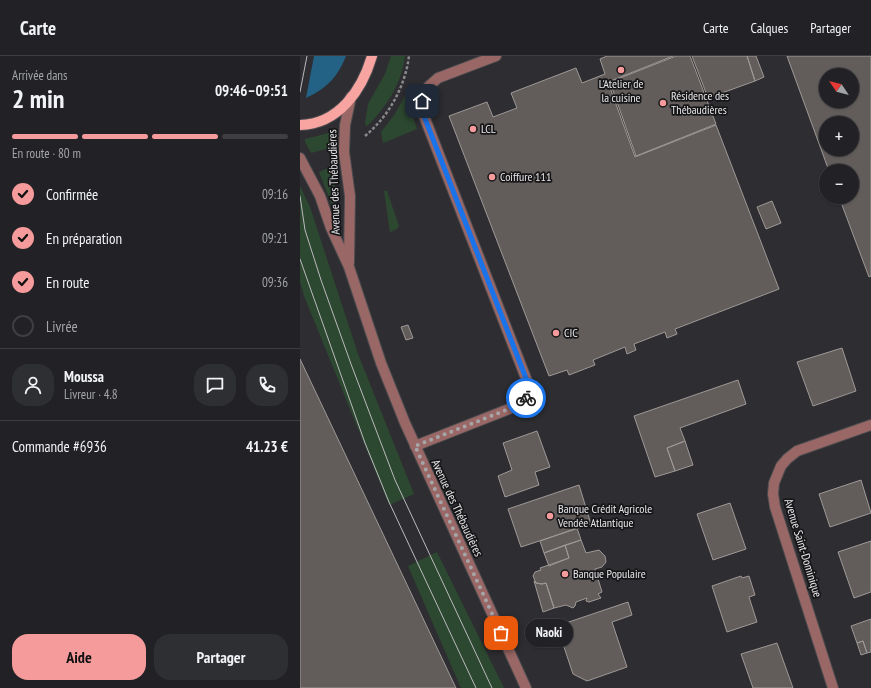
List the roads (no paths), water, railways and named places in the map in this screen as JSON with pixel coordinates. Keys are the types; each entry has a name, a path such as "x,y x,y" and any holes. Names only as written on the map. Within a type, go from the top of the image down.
{"main road":[{"path":"300,124 318,123 329,118 342,109 359,87 368,69 372,56"}],"street":[{"path":"415,446 519,405 529,396 529,386 424,116 422,101 428,88 438,78 496,56"},
{"name":"Avenue des Thébaudières","path":"349,266 350,196 344,152 345,125 352,98"},
{"name":"Avenue des Thébaudières","path":"300,158 320,196 331,228 349,266 381,364 415,446 526,688"},
{"name":"Avenue Saint-Dominique","path":"833,688 775,506 773,494 774,483 781,466 798,451 871,426"}],"water":[{"path":"314,56 346,56 343,64 330,82 306,98"}],"tram line":[{"path":"300,92 307,56"},
{"path":"300,196 305,230 321,280 395,480 492,688"},
{"path":"300,259 365,443 389,502 476,688"}],"place":[{"name":"L'Atelier de la cuisine","path":"621,70"},
{"name":"Résidence des Thébaudières","path":"663,103"},
{"name":"LCL","path":"473,129"},
{"name":"Coiffure 111","path":"492,177"},
{"name":"CIC","path":"556,333"},
{"name":"Banque Crédit Agricole Vendée Atlantique","path":"550,516"},
{"name":"Banque Populaire","path":"565,574"},
{"name":"Naoki","path":"501,633"}]}
